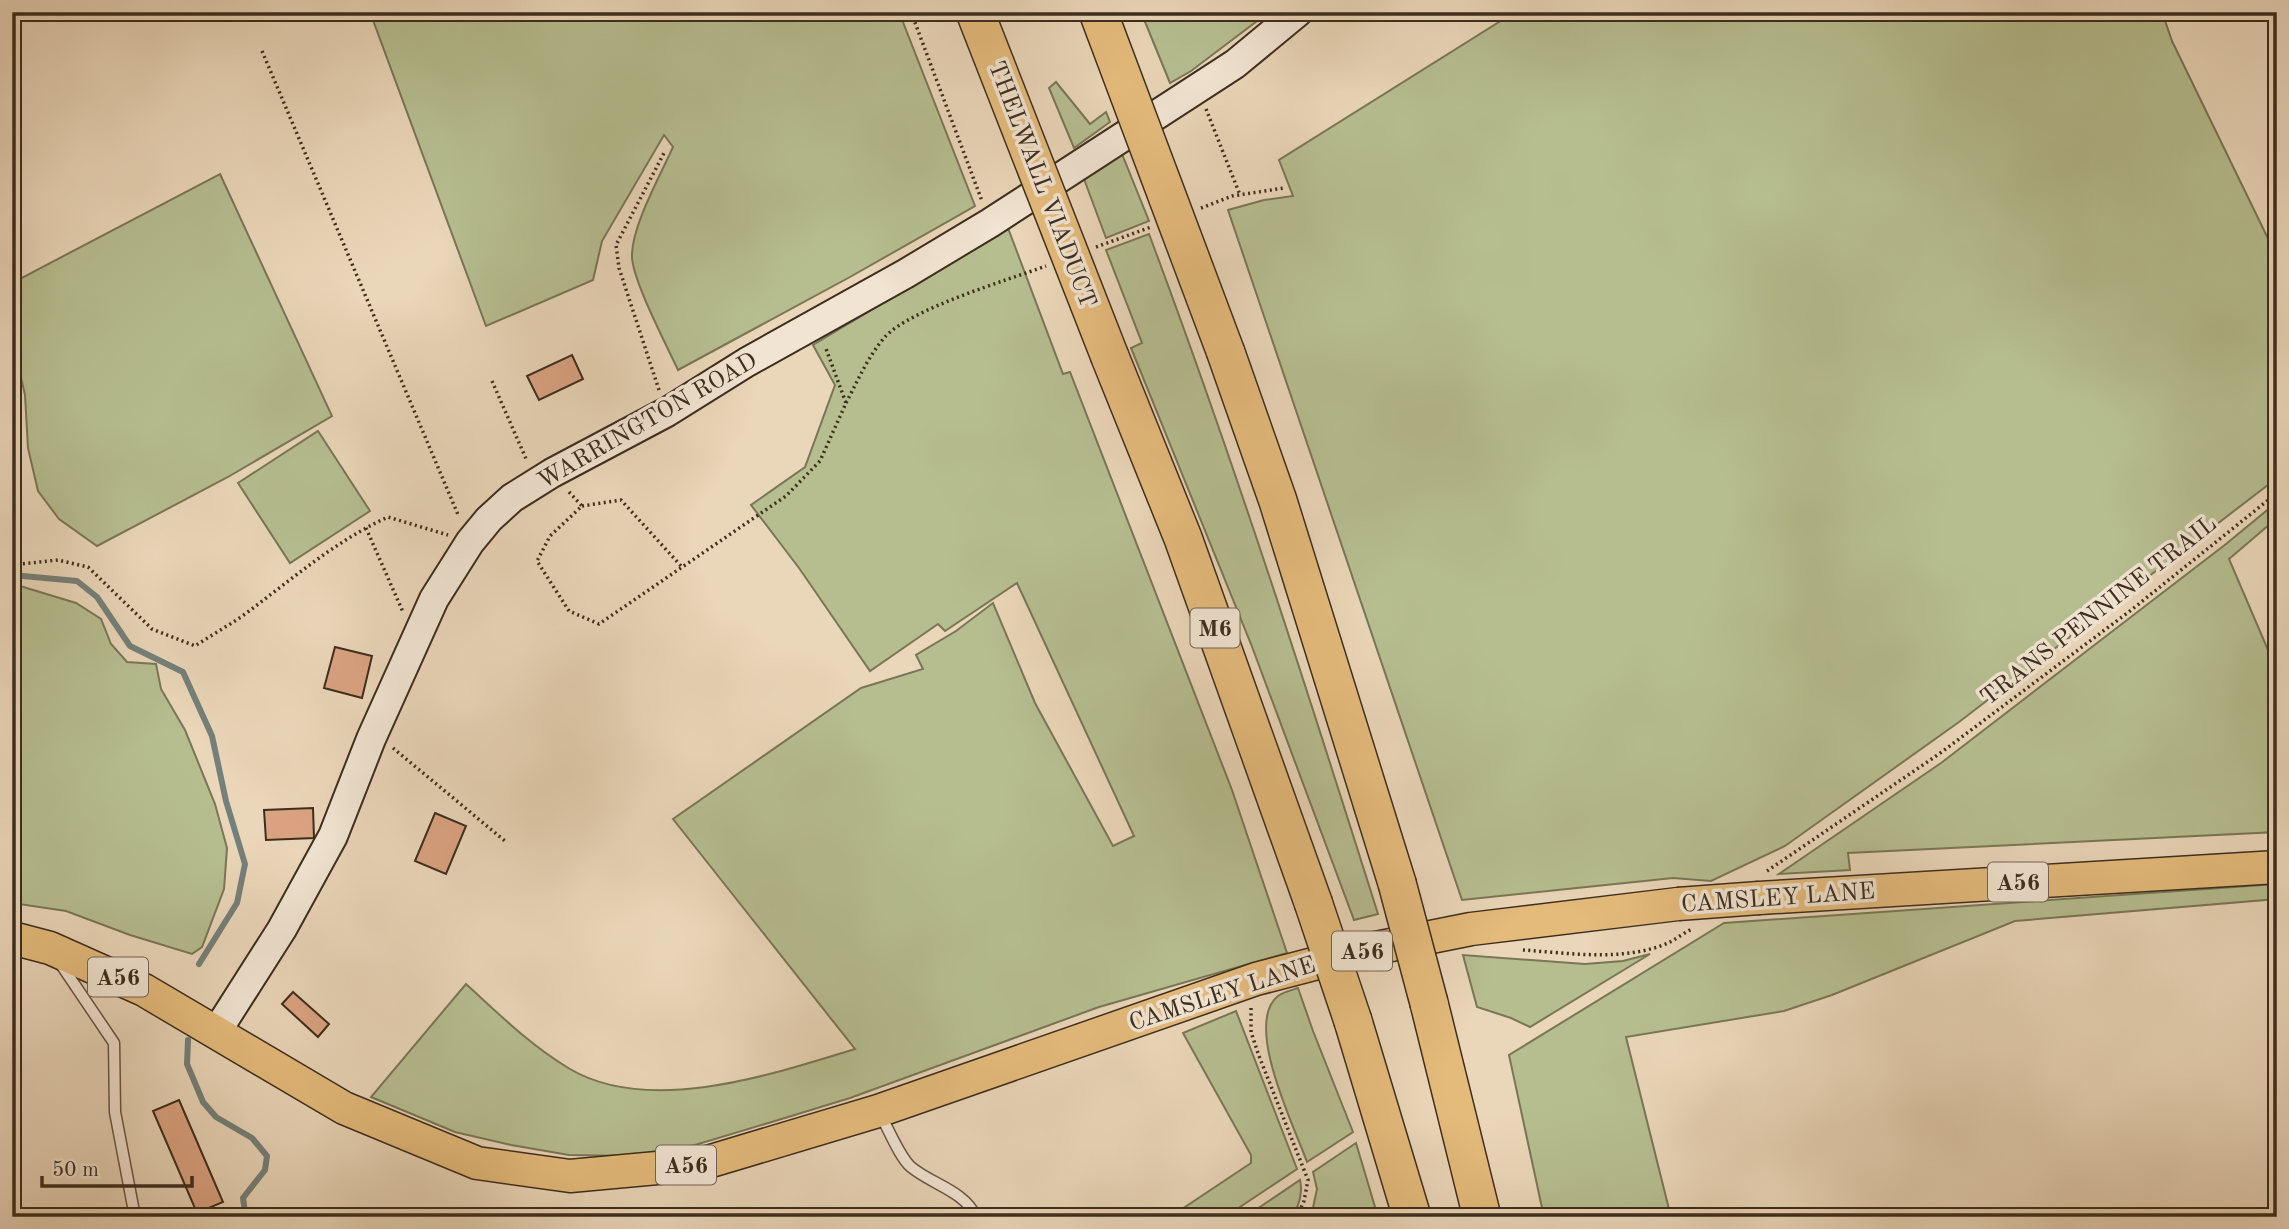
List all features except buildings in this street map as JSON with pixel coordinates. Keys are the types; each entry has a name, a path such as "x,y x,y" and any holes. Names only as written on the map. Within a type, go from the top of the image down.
{"highway":[{"name":"THELWALL VIADUCT","path":"975,12 1183,538 1313,902 1353,1021 1412,1217"},
{"path":"1098,12 1226,353 1286,527 1397,883 1482,1217"}],"main road":[{"name":"CAMSLEY LANE","path":"217,1031 344,1108 477,1163 570,1176 701,1164 878,1111 1256,979 1358,952 1471,929 1678,904 2277,867"},
{"name":"A56","path":"12,938 50,948 144,990 217,1031"}],"street":[{"name":"WARRINGTON ROAD","path":"217,1031 282,929 332,836 434,599 470,542 497,512 512,498 544,478 667,412 747,362 990,223 1198,90 1235,64 1298,12"}],"lane":[{"path":"50,948 114,1043 115,1112 135,1217"},
{"path":"878,1111 909,1166 949,1190 972,1208 976,1217"}],"path":[{"path":"911,12 990,223"},
{"path":"262,51 470,542"},
{"path":"1198,90 1240,195"},
{"path":"664,153 616,245 618,268 667,412"},
{"path":"682,567 621,500 582,506 550,536 537,561 569,611 599,624 786,496 820,461 846,402 817,324"},
{"path":"492,381 544,478 582,506"},
{"name":"TRANS PENNINE TRAIL","path":"1939,754 2130,611 2277,493"},
{"path":"12,565 58,560 88,566 152,629 195,646 239,618 312,562 388,517 470,542"},
{"path":"367,527 402,611 417,635"},
{"path":"372,739 396,750 505,841"},
{"path":"1295,1148 1308,1180 1304,1201 1297,1217"}],"green space":[{"path":"370,12 899,12 975,206 678,370 643,294 632,254 642,215 673,147 664,135 602,241 593,280 486,326"},
{"path":"1141,12 1269,12 1191,71 1170,83"},
{"path":"1515,12 2162,12 2172,41 2277,257 2277,478 1959,722 1785,846 1711,881 1673,878 1462,900 1228,210 1264,200 1293,196 1279,160"},
{"path":"1056,82 1090,124 1106,112 1110,122 1074,148 1049,88"},
{"path":"1122,154 1149,221 1106,238 1084,179"},
{"path":"220,174 332,416 228,477 97,546 59,519 38,491 28,448 25,395 12,339 12,283"},
{"path":"1008,228 1063,374 1070,372 1232,790 1287,953 1099,1007 850,1098 695,1145 629,1156 569,1155 511,1145 455,1132 371,1097 466,984 529,1040 570,1069 602,1083 637,1089 674,1090 712,1086 750,1079 855,1049 673,819 861,688 923,669 916,655 956,631 993,603 1035,703 1113,846 1134,836 1017,583 945,631 938,624 870,671 799,568 751,505 805,467 835,385 813,345"},
{"path":"1149,234 1239,487 1378,914 1354,920 1251,644 1131,348 1142,343 1106,250"},
{"path":"318,431 370,511 290,563 238,483"},
{"path":"2277,502 2277,518 2229,559 2277,671 2277,832 1848,853 1850,870 1779,874 1941,763"},
{"path":"20,586 76,603 101,619 111,644 127,662 156,664 161,689 185,730 215,804 227,848 224,889 202,947 192,954 66,911 12,903 12,587"},
{"path":"2277,884 2277,899 2015,921 1832,995 1784,1011 1626,1037 1671,1217 1544,1217 1509,1055 1724,923"},
{"path":"1650,954 1530,1027 1477,1007 1463,955 1585,964 1623,961"},
{"path":"1298,988 1353,1132 1307,1162 1275,1077 1266,1029 1269,1010 1278,996"},
{"path":"1236,1011 1297,1169 1225,1217 1170,1217 1251,1163 1251,1155 1183,1033"},
{"path":"1356,1143 1378,1217 1311,1217 1317,1189 1313,1172"},
{"path":"1300,1180 1300,1198 1293,1217 1245,1217"}],"waterway":[{"path":"12,575 77,581 97,597 130,646 183,672 212,736 226,801 245,864 237,903 199,964"},
{"path":"188,1040 187,1064 203,1102 216,1117 252,1138 267,1156 265,1170 243,1198 248,1217"}]}
